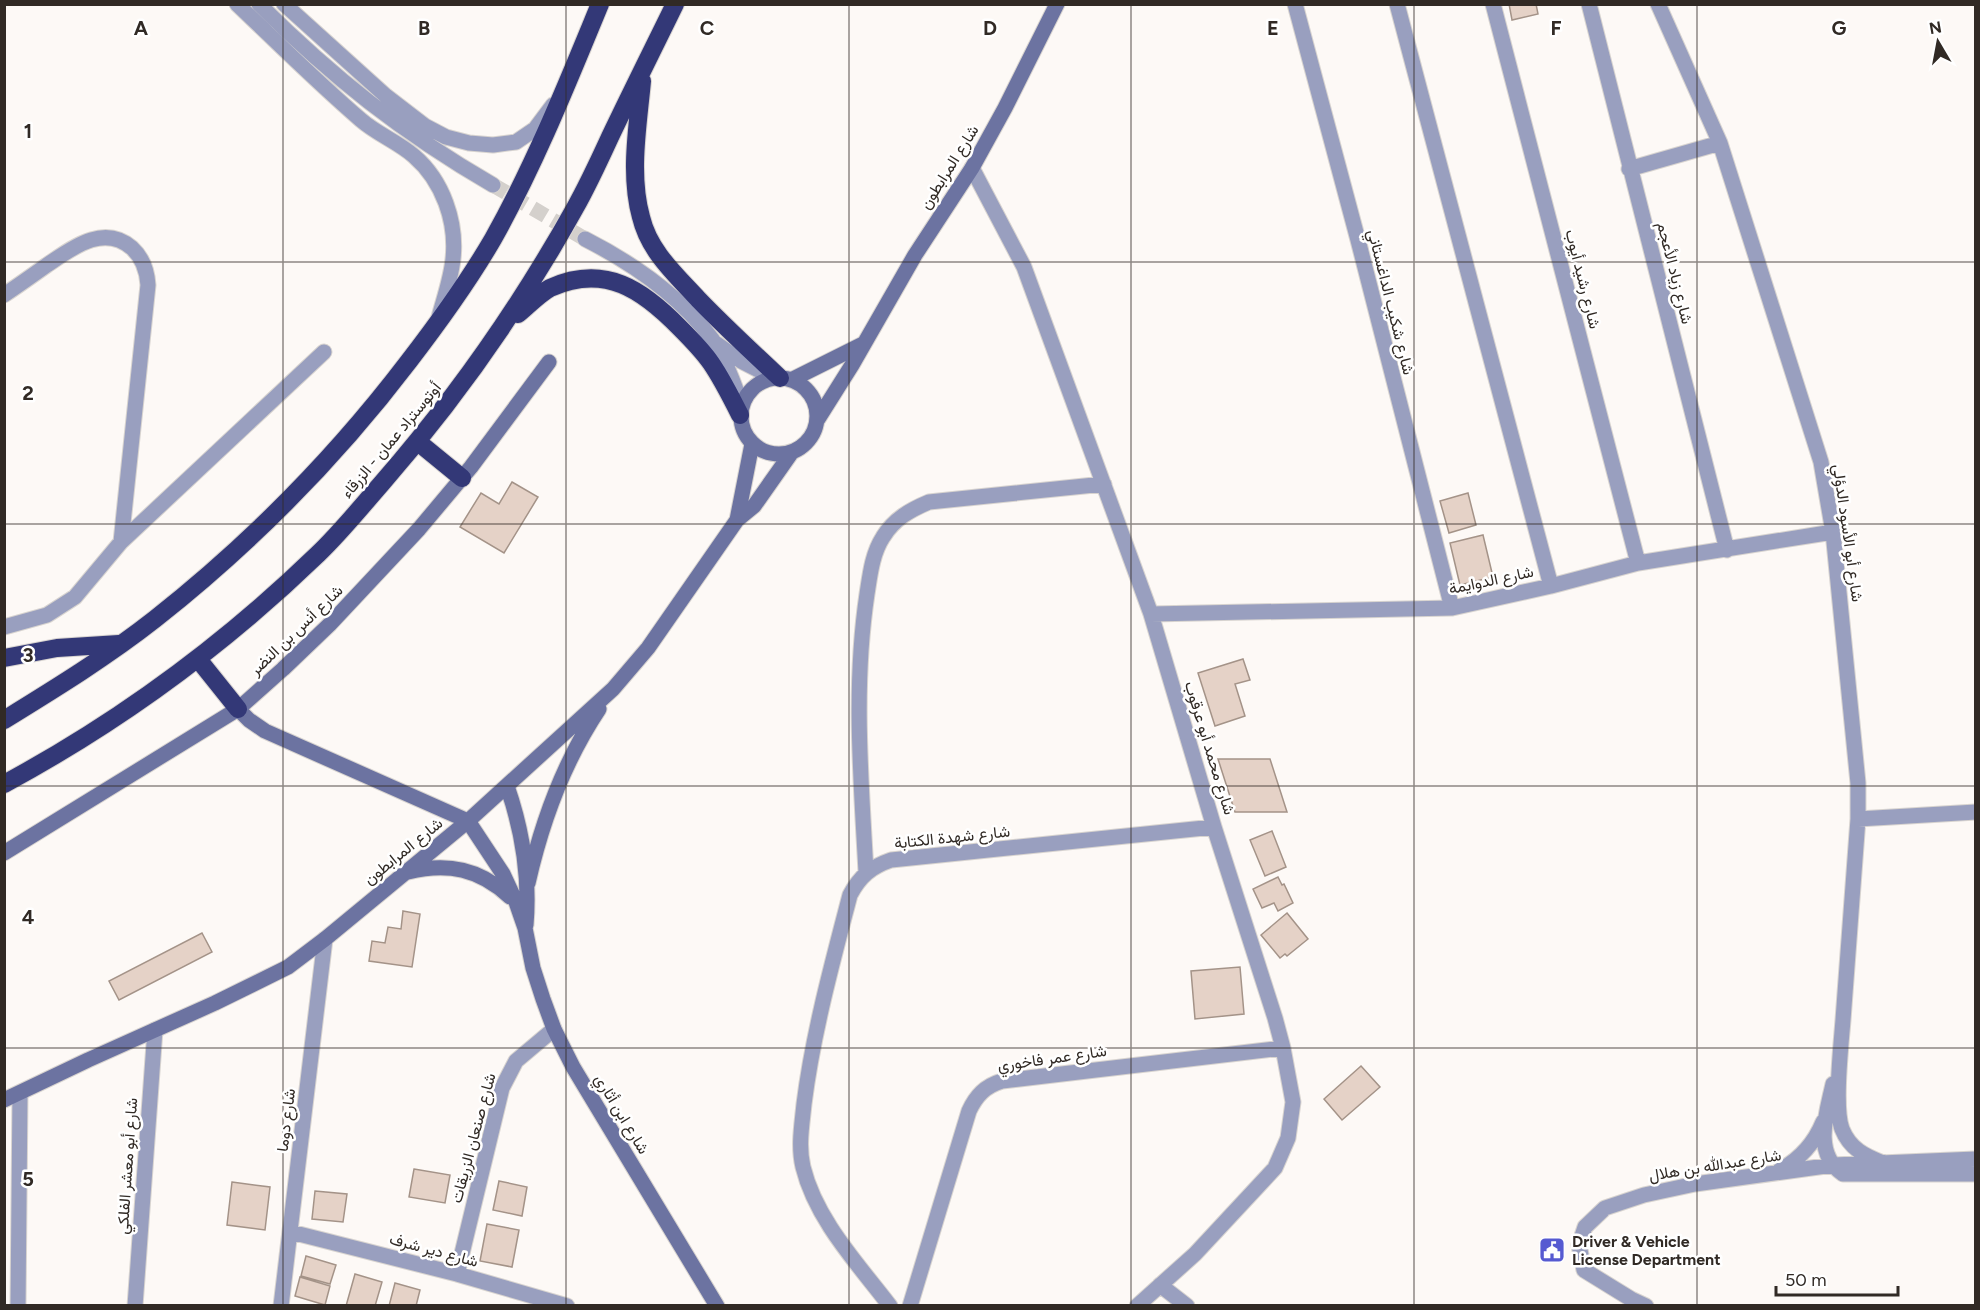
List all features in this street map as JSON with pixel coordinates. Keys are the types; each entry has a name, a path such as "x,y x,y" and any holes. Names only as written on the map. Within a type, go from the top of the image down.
{"highway":[{"path":"4,720 78,674 153,620 222,564 270,519 330,457 385,392 438,323 475,268 505,216 540,148 600,4"},
{"name":"أوتوستراد عمان - الزرقاء","path":"4,784 92,732 198,659 319,553 418,442 507,322 576,207 675,4"},
{"path":"643,68 637,130 636,177 639,208 649,240 660,258 737,340 782,379"},
{"path":"507,322 548,289 564,283 598,278 632,287 659,308 701,349 741,410"},
{"path":"418,442 462,478"},
{"path":"4,658 57,648 119,644"},
{"path":"198,659 238,709"}],"street":[{"path":"237,4 362,121 414,157 430,174 446,204 454,238 453,261 438,323"},
{"path":"284,4 386,96 425,126 446,137 469,143 493,145 516,142 535,129 564,91"},
{"name":"شارع المرابطون","path":"818,419 842,382 915,255 972,168 1057,4"},
{"name":"شارع شكيب الداغستاني","path":"1294,4 1358,240 1452,608"},
{"path":"1397,4 1551,586"},
{"name":"شارع رشيد أيوب","path":"1493,4 1638,563"},
{"name":"شارع زياد الأعجم","path":"1589,4 1727,550"},
{"name":"شارع أبو الأسود الدؤلي","path":"1658,4 1720,143 1821,462 1833,532 1858,783 1858,819 1840,1057"},
{"path":"259,5 346,86 374,108 432,149 493,185"},
{"path":"1629,169 1720,143"},
{"name":"شارع محمد أبو عرقوب","path":"972,168 1024,267 1151,614 1283,1048 1293,1102 1288,1138 1275,1168 1195,1254 1137,1305"},
{"path":"4,295 74,247 95,238 118,240 129,245 144,263 148,285 121,542"},
{"path":"585,239 610,252 654,282 674,299 712,340 741,361 802,386 811,395 818,419 814,433 805,445 792,452 778,455 764,452 752,444 741,426 741,410 727,367 712,340"},
{"path":"741,410 749,392 760,383 782,379 863,344"},
{"path":"4,627 47,615 62,607 85,587 121,542 324,352"},
{"name":"شارع أنس بن النضر","path":"4,853 238,709 322,632 419,530 462,478 549,362"},
{"name":"شارع المرابطون","path":"737,520 752,444"},
{"name":"شارع المرابطون","path":"4,1100 288,967 325,939 468,821 613,689 648,648 737,520 754,506 792,452"},
{"path":"890,1305 823,1214 805,1173 800,1141 816,1031 829,977 850,895 856,883 866,872 858,682 874,556 882,538 894,522 910,510 929,502 1104,484"},
{"name":"شارع الدوايمة","path":"1151,614 1452,608 1551,586 1638,563 1833,532"},
{"path":"528,883 537,842 555,791 589,724 613,689"},
{"path":"238,709 249,720 265,730 468,821"},
{"name":"شارع ابن أثاري","path":"507,786 521,834 528,883 525,928"},
{"path":"1858,819 1976,812"},
{"name":"شارع ابن أثاري","path":"468,821 503,874 516,902 525,928 533,968 554,1029 573,1067 717,1305"},
{"name":"شارع شهدة الكتابة","path":"866,872 891,860 1214,827"},
{"path":"402,874 426,868 452,867 483,877 498,885 516,902"},
{"name":"شارع دوما","path":"281,1305 325,939"},
{"name":"شارع صنعان الزريقات","path":"457,1274 502,1088 516,1060 554,1029"},
{"name":"شارع أبو معشر الفلكي","path":"135,1305 155,1030"},
{"name":"شارع عمر فاخوري","path":"910,1305 969,1112 979,1093 987,1087 1002,1081 1283,1048"},
{"path":"1833,1166 1825,1143 1824,1125 1840,1057"},
{"path":"1840,1057 1839,1114 1843,1131 1858,1151 1883,1163"},
{"path":"13,1303 20,1094"},
{"path":"1770,1174 1792,1163 1809,1146 1816,1137 1826,1114"},
{"name":"شارع عبدالله بن هلال","path":"1646,1305 1631,1299 1584,1270 1579,1245 1585,1227 1605,1208 1695,1184 1770,1174 1833,1166 1976,1159"},
{"name":"شارع عبدالله بن هلال","path":"1833,1166 1843,1174 1851,1175 1976,1174"},
{"name":"شارع دير شرف","path":"291,1232 457,1274 567,1305"},
{"path":"1160,1285 1186,1305"}],"building":[{"path":"1509,4 1536,4 1538,14 1512,20"},
{"path":"512,482 538,497 504,553 460,527 481,493 499,504"},
{"path":"1468,493 1476,525 1449,533 1440,501"},
{"path":"1483,535 1493,577 1460,585 1450,543"},
{"path":"1243,659 1250,680 1235,684 1245,716 1215,726 1198,673"},
{"path":"1218,759 1270,759 1287,812 1235,812"},
{"path":"1272,831 1286,867 1265,876 1250,840"},
{"path":"1278,877 1293,903 1278,911 1274,903 1262,908 1253,889"},
{"path":"403,911 420,914 412,967 369,961 372,941 385,943 388,927 401,929"},
{"path":"1287,913 1308,939 1287,956 1285,954 1280,958 1261,935"},
{"path":"202,933 212,952 119,1000 109,981"},
{"path":"1240,967 1244,1014 1195,1019 1191,971"},
{"path":"1361,1066 1380,1087 1342,1120 1324,1099"},
{"path":"414,1169 450,1175 445,1203 409,1197"},
{"path":"499,1181 527,1187 522,1216 493,1210"},
{"path":"232,1182 270,1187 265,1230 227,1225"},
{"path":"315,1191 347,1194 343,1222 312,1219"},
{"path":"487,1224 519,1230 512,1267 480,1261"},
{"path":"306,1256 336,1265 330,1284 301,1276"},
{"path":"355,1274 382,1282 375,1306 346,1306"},
{"path":"300,1277 330,1286 325,1305 295,1296"},
{"path":"395,1283 420,1290 416,1306 389,1306"}],"tunnel":[{"path":"493,185 585,239"}],"place":[{"name":"Driver & Vehicle License Department","path":"1552,1250"}]}
